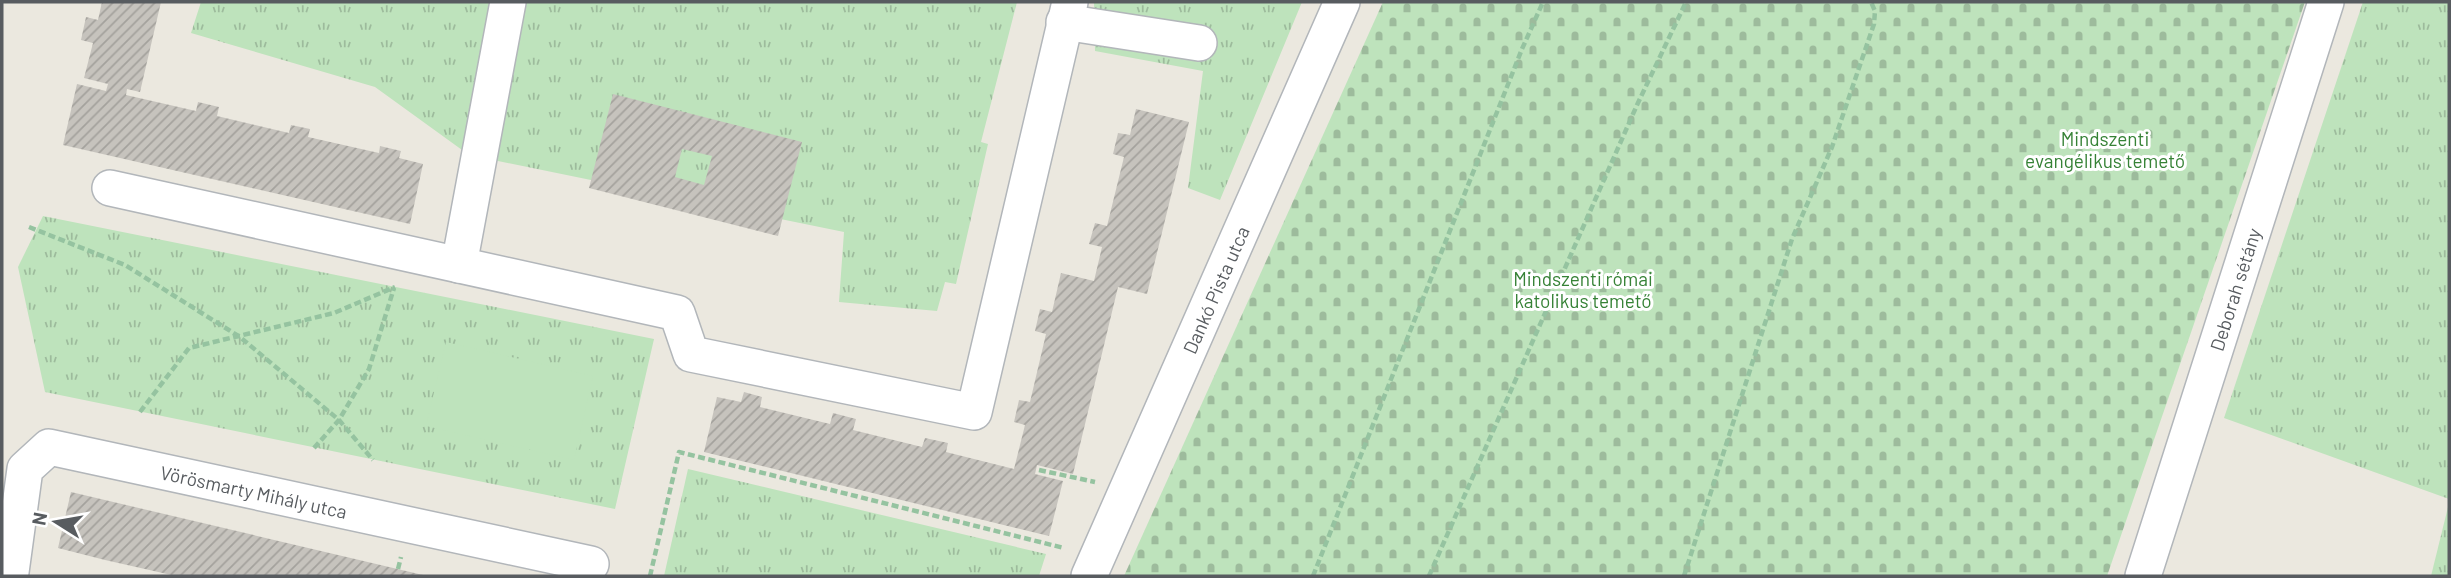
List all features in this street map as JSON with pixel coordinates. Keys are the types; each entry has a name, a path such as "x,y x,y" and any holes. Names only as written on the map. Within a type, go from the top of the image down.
{"street":[{"path":"459,265 508,2"},
{"name":"Dankó Pista utca","path":"1089,576 1342,2"},
{"name":"Deborah sétány","path":"2143,576 2326,2"},
{"path":"110,188 677,313 691,354 974,412 1067,12 1199,43"},
{"name":"Vörösmarty Mihály utca","path":"8,572 25,469 49,447 591,564"}],"path":[{"path":"1313,576 1522,49 1544,2"},
{"path":"1429,576 1631,117 1686,2"},
{"path":"1684,576 1792,239 1832,147 1874,24 1875,11 1871,2"},
{"path":"29,226 125,265 240,337 338,420 373,460"},
{"path":"140,412 190,348 334,313 395,287 369,369 338,420 314,448"},
{"path":"650,576 679,452 1067,548"},
{"path":"1039,470 1098,483"}],"green space":[{"path":"201,2 1017,2 981,142 988,144 956,284 945,282 937,311 839,302 844,232 469,155 375,87 191,33"},
{"path":"1094,2 1302,2 1220,200 1188,188 1203,71 1095,51"},
{"name":"Mindszenti római katolikus temető","path":"1383,2 2305,2 2107,576 1124,576"},
{"path":"2363,2 2449,2 2449,499 2224,418"},
{"path":"43,216 654,339 615,509 45,392 18,267"},
{"path":"446,342 593,376 574,460 426,426"},
{"path":"688,469 1046,554 1039,576 664,576"},
{"path":"2449,503 2449,576 2431,576"}],"building":[{"path":"102,2 161,2 140,92 127,89 126,95 196,111 198,102 219,107 217,116 289,133 291,125 310,129 308,137 379,153 380,146 401,151 399,158 423,164 410,224 63,145 77,84 106,91 108,84 84,78 93,43 81,40 86,17 98,20"},
{"path":"613,94 802,142 778,236 589,188","holes":["682,149 712,156 704,185 675,177"]},
{"path":"1136,109 1189,122 1147,294 1118,287 1073,474 1037,465 1035,474 1063,481 1049,536 704,452 717,397 741,402 744,392 762,397 760,407 830,424 833,413 856,419 853,430 922,447 925,438 948,443 946,452 1014,469 1025,425 1014,422 1019,400 1030,402 1046,334 1035,331 1040,309 1052,312 1061,273 1094,281 1102,247 1089,244 1095,223 1107,226 1124,157 1113,154 1118,133 1130,135"},
{"path":"71,492 423,576 176,576 105,560 58,548"}],"park label":[{"name":"Mindszenti evangélikus temető","path":"2105,149"}]}
